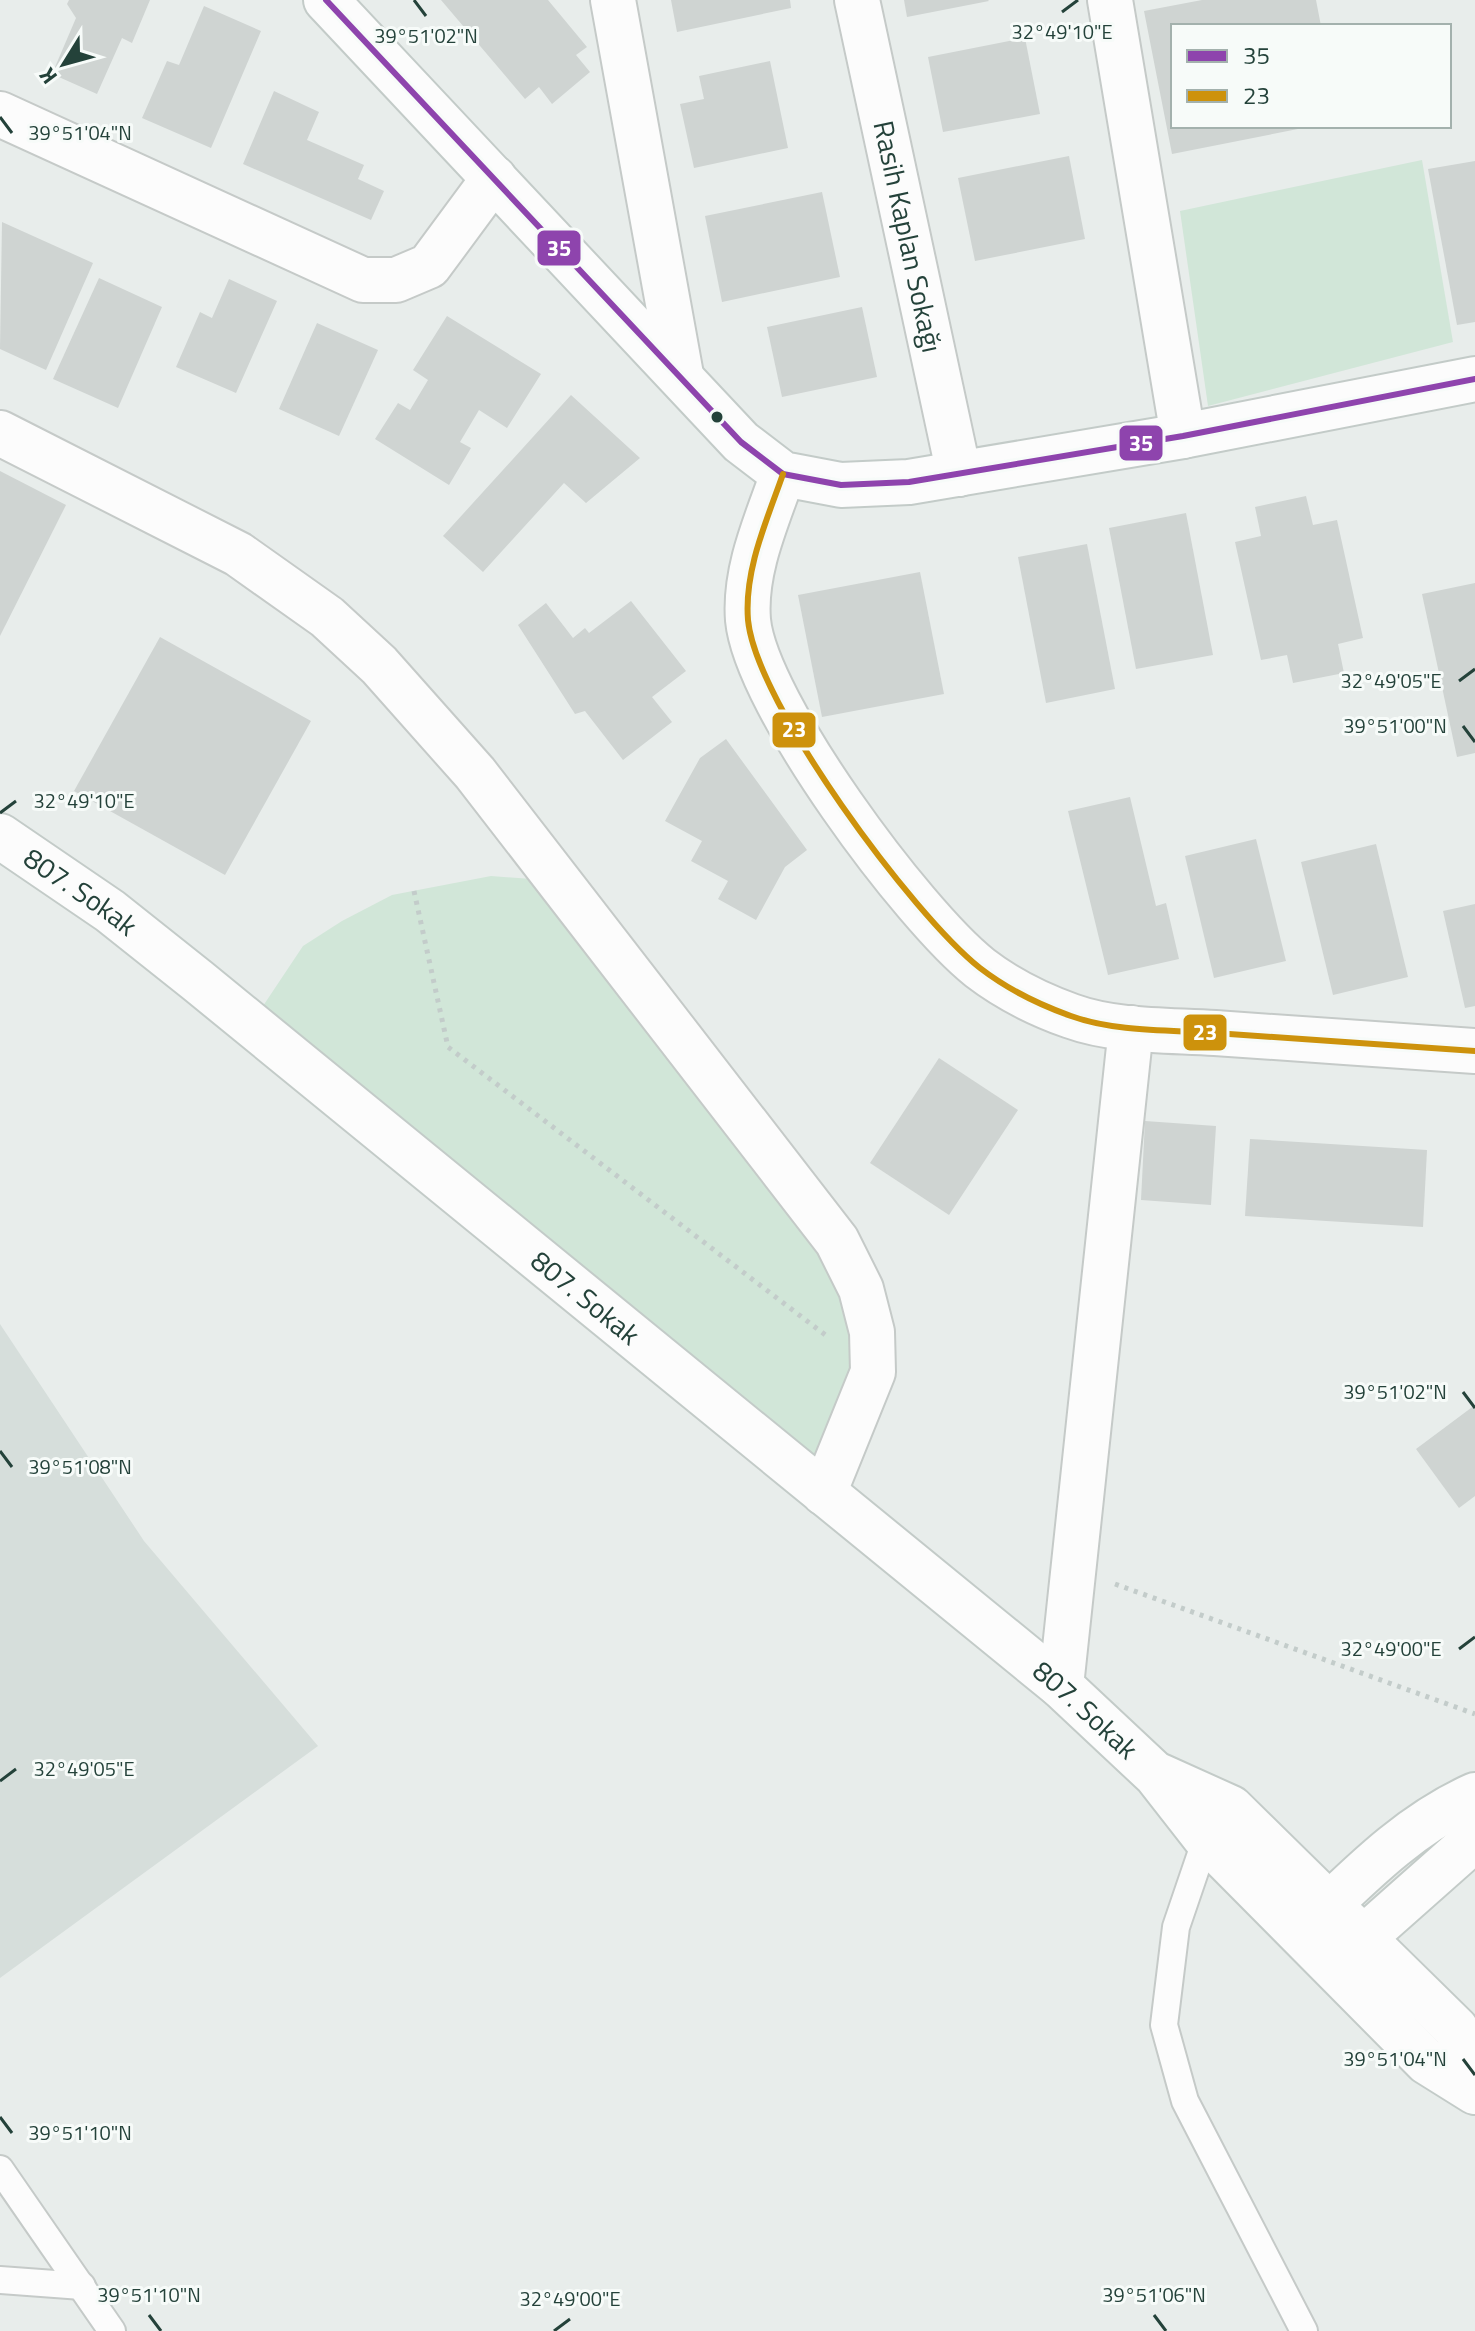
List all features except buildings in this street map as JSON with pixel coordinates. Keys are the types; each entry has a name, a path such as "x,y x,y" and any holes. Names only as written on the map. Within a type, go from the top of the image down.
{"street":[{"path":"326,0 741,442 783,474 841,485 909,482 1183,436 1475,379"},
{"path":"613,0 681,375"},
{"name":"Rasih Kaplan Sokağı","path":"857,0 959,474"},
{"path":"1110,0 1183,436"},
{"path":"0,114 363,280 396,280 429,266 494,178"},
{"path":"0,433 238,554 327,617 421,708 484,785 837,1241 861,1289 872,1332 873,1372 824,1493"},
{"path":"783,474 753,559 748,618 763,678 784,715 858,825 946,938 982,969 1027,996 1073,1017 1131,1028 1475,1051"},
{"name":"807. Sokak","path":"0,836 110,911 187,972 1061,1686 1156,1775 1206,1839 1315,1919"},
{"path":"1061,1686 1131,1028"},
{"name":"807. Sokak","path":"1156,1775 1231,1808 1315,1919 1348,1952 1427,2062 1475,2092"},
{"path":"1315,1919 1397,1841 1442,1810 1475,1795"},
{"path":"1348,1952 1475,1839"},
{"name":"807. Sokak","path":"1348,1952 1456,2029 1475,2069"}],"lane":[{"path":"1206,1839 1176,1927 1164,2025 1185,2101 1304,2331"},
{"path":"0,2169 112,2331"},
{"path":"0,2280 82,2286"}],"path":[{"path":"414,891 448,1047 873,1372"},
{"path":"1073,1569 1475,1714"}],"shaded area":[{"path":"0,1324 144,1541 318,1746 0,1978"}],"green space":[{"path":"1422,160 1453,342 1208,406 1180,211"},
{"path":"491,876 559,881 837,1241 872,1332 824,1493 251,1024 303,946 342,921 392,895"}],"transit line":[{"name":"35","path":"326,0 741,442 783,474 841,485 909,482 1183,436 1475,379"},
{"name":"23","path":"783,474 758,546 750,583 748,620 758,657 778,702 842,806 917,903 980,968 1047,1007 1106,1025 1475,1051"}]}
